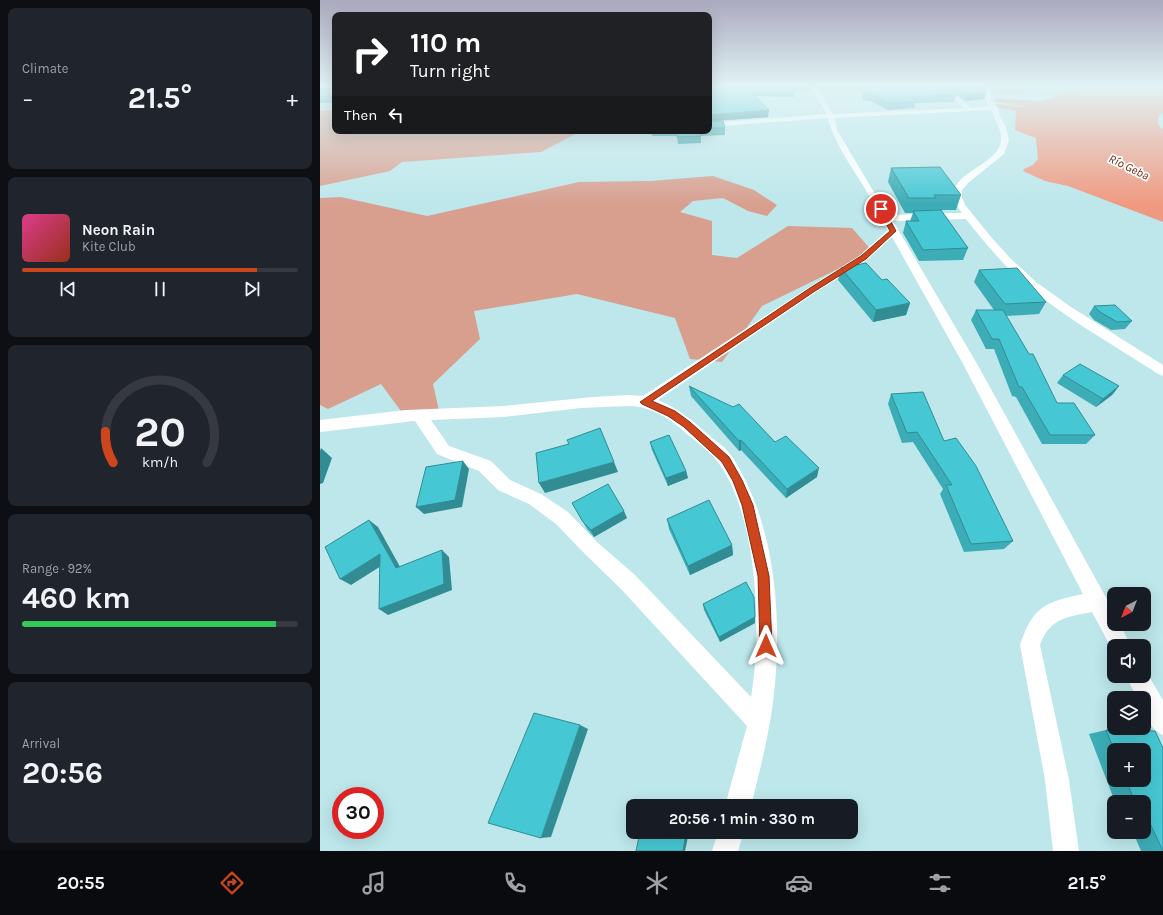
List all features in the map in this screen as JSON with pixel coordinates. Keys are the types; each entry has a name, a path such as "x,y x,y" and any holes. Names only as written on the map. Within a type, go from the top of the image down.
{"street":[{"path":"833,126 834,130 868,189 887,218 893,231 969,362 1095,601 1117,639"},
{"path":"1002,126 1004,132 1004,146 995,157 964,181 958,190 958,198 962,207 1007,261 1032,284 1067,310 1163,371"},
{"path":"887,218 969,216"},
{"path":"645,402 812,290 864,258 893,231"},
{"path":"320,426 391,417 516,410 602,401 645,402 672,413 687,425 726,460 737,480 747,505 764,576 766,671 759,722 740,799"},
{"path":"420,416 443,450 485,466 504,485 535,499 562,518 591,548 628,582 759,722"},
{"path":"1066,851 1056,780 1030,645 1034,630 1045,616 1054,611 1095,601"},
{"path":"1141,683 1163,723"},
{"path":"725,851 729,839"}],"shaded area":[{"path":"320,126 332,126 332,134 575,134 541,152 402,162 390,171 320,186"},
{"path":"713,176 754,190 777,205 767,216 748,211 723,198 693,201 680,212 712,221 712,255 737,258 788,226 852,228 873,252 762,306 722,362 690,359 675,318 577,294 474,311 480,339 433,384 440,415 409,422 381,384 328,409 320,405 320,198 341,197 427,216 579,182 650,181"}],"water":[{"name":"Río Geba","path":"1015,126 1159,126 1163,130 1163,222 1068,186 1045,181 1023,171 1024,169 1033,165 1038,159 1036,138 1015,130"}],"building":[{"path":"712,126 724,126 725,128 712,128"},
{"path":"677,134 701,134 701,136 677,137"},
{"path":"940,167 961,195 934,195 936,198 909,198 891,168"},
{"path":"941,210 968,248 923,250 906,221 919,221 913,211"},
{"path":"866,263 882,280 887,279 910,303 876,310 841,268"},
{"path":"1017,268 1046,302 1005,304 979,270"},
{"path":"1115,305 1132,321 1117,322 1100,312 1094,306"},
{"path":"976,310 1003,310 1029,354 1033,354 1057,403 1074,403 1095,435 1050,435 1022,387 1019,387 999,339 992,339"},
{"path":"1080,364 1119,386 1103,399 1063,375"},
{"path":"689,386 733,407 739,404 775,442 786,436 819,468 787,489 741,440 739,441"},
{"path":"923,392 944,441 956,438 976,466 1013,541 971,544 946,485 952,485 917,432 907,433 891,394"},
{"path":"600,428 614,462 539,483 536,453 569,444 567,440"},
{"path":"669,435 686,471 666,478 650,442"},
{"path":"463,461 455,500 416,507 426,467"},
{"path":"608,484 624,511 591,530 583,522 572,503"},
{"path":"709,500 732,545 688,566 667,519"},
{"path":"369,520 396,568 442,550 444,584 379,609 380,554 340,579 325,547"},
{"path":"746,582 754,597 755,617 719,637 703,604"},
{"path":"534,713 580,725 541,838 488,823"},
{"path":"1151,731 1155,731 1163,748 1163,851 1151,826 1151,795 1132,795 1129,787 1151,787 1151,743 1111,743 1108,735 1151,735"},
{"path":"639,839 685,839 683,851 636,851"}],"route":[{"path":"766,646 764,576 747,505 737,480 726,460 687,425 672,413 658,406 645,402 812,290 864,258 893,231 881,209"}]}
